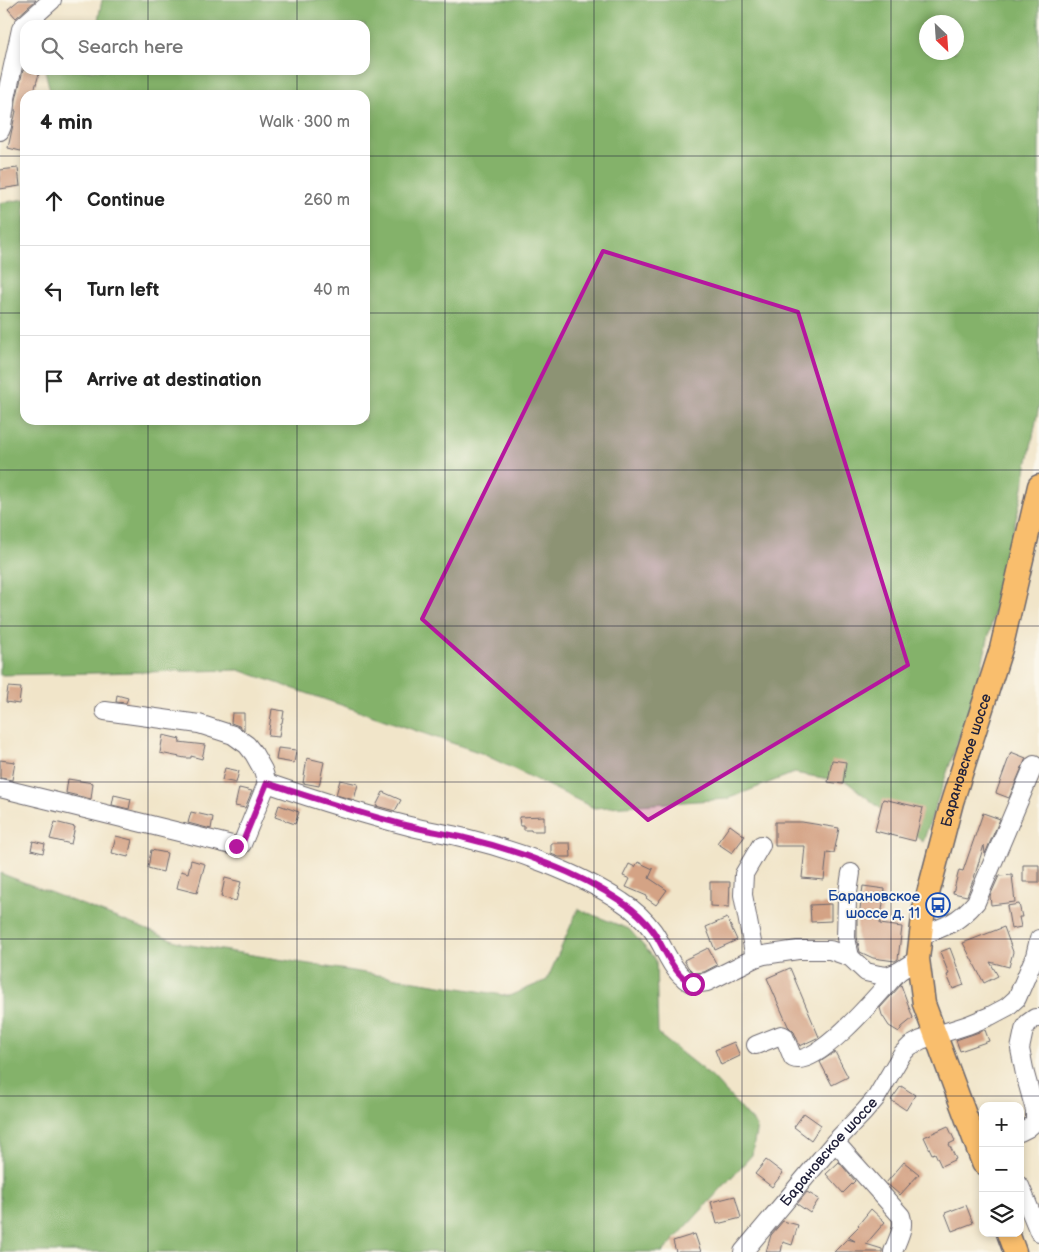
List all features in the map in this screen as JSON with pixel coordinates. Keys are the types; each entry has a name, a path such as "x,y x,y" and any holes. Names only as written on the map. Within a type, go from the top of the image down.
{"main road":[{"name":"Барановское шоссе","path":"979,1152 924,1004 918,959 920,936 924,909 952,802 1001,649 1039,486"},
{"path":"1009,1237 1015,1252"}],"street":[{"path":"30,20 52,0"},
{"path":"0,131 20,34"},
{"path":"0,788 236,846 242,844 267,783 254,754 246,744 233,735 199,724 105,711"},
{"path":"920,936 956,921 967,913 976,902 1034,765"},
{"path":"267,783 360,814 410,827 465,838 516,853 556,868 590,884 623,902 638,914 652,930 675,969 683,978 693,984 707,982 764,955 798,950 830,950 850,957 866,972 879,976 887,976 898,972 918,959"},
{"path":"755,958 743,895 744,874 762,845"},
{"path":"850,957 846,938 847,899 851,873"},
{"name":"Барановское шоссе","path":"743,1252 835,1142 876,1098 902,1054 910,1046 921,1040 990,1016 1007,1007 1017,998 1035,956 1039,939"},
{"path":"756,1045 781,1035 784,1036 793,1058 799,1060 807,1057 831,1042 862,1013 898,972"},
{"path":"1024,1130 1035,1122 1035,1110 1020,1049 1024,1030 1028,1023 1035,1018 1039,1018"},
{"path":"835,1142 901,1216 902,1228 893,1252"},
{"path":"1022,1192 1039,1232"}],"highlighted area":[{"path":"603,251 798,312 908,665 648,820 422,619"}],"green space":[{"path":"102,0 1039,0 1039,406 1020,502 977,686 923,842 847,782 794,773 727,799 594,808 481,753 239,670 0,675 0,203 20,200 20,425 370,425 370,90 50,90 46,75 370,75 370,20 98,20"},
{"path":"0,873 184,944 509,996 547,980 578,909 629,929 656,960 658,1034 713,1078 757,1126 752,1155 663,1252 0,1252"}],"building":[{"path":"19,0 36,0 16,18 8,9"},
{"path":"22,75 39,75 34,90 20,90 20,151 8,148 16,111 16,100"},
{"path":"18,168 20,186 0,189 0,170"},
{"path":"8,687 21,688 19,704 6,702"},
{"path":"117,695 128,698 126,703 116,702"},
{"path":"272,709 284,711 279,737 268,736"},
{"path":"232,713 244,713 244,730 231,723"},
{"path":"163,735 180,739 179,742 205,745 202,759 160,753"},
{"path":"278,748 296,750 294,763 276,760"},
{"path":"1011,752 1026,758 1009,798 996,793"},
{"path":"307,758 324,762 319,786 303,783"},
{"path":"0,760 15,762 12,780 0,778"},
{"path":"832,760 846,762 843,784 828,782"},
{"path":"225,768 239,771 236,783 222,780"},
{"path":"68,779 93,783 91,799 66,793"},
{"path":"340,780 358,784 354,800 336,795"},
{"path":"239,788 252,791 245,808 235,806"},
{"path":"383,792 401,800 395,811 376,806"},
{"path":"114,795 131,799 129,809 112,805"},
{"path":"883,799 923,808 915,841 875,831"},
{"path":"279,805 299,812 295,824 275,817"},
{"path":"191,812 213,817 211,829 188,823"},
{"path":"983,813 1000,819 985,854 984,845 967,896 953,893 959,870 963,871"},
{"path":"544,816 544,831 524,830 524,826 520,826 519,817"},
{"path":"55,822 75,827 71,844 50,839"},
{"path":"775,822 802,822 839,828 834,853 827,852 824,880 802,878 805,846 775,846"},
{"path":"730,825 745,836 732,853 717,843"},
{"path":"116,836 132,840 128,857 112,853"},
{"path":"33,841 45,844 43,853 31,850"},
{"path":"551,843 570,843 571,857 559,857 551,854"},
{"path":"151,850 167,853 163,872 148,868"},
{"path":"191,860 205,864 197,893 177,888 181,871 188,873"},
{"path":"638,862 653,869 649,878 667,890 656,905 646,898 647,896 626,887 630,879 623,876 629,864 635,867"},
{"path":"1023,865 1039,865 1039,882 1023,882"},
{"path":"1012,875 1015,902 991,905 990,896 999,876"},
{"path":"225,878 241,882 236,901 221,897"},
{"path":"710,882 730,882 729,907 710,906"},
{"path":"863,886 885,889 880,924 902,927 898,959 895,961 873,958 860,952 857,937 857,916 859,917"},
{"path":"831,904 831,921 811,922 810,905"},
{"path":"1019,904 1022,917 1019,917 1021,927 1011,929 1007,906"},
{"path":"727,918 737,940 715,950 706,927"},
{"path":"1004,927 1013,952 1009,967 990,962 998,976 984,983 963,943"},
{"path":"708,948 717,965 704,972 693,972 684,960"},
{"path":"950,948 964,985 953,989 940,952"},
{"path":"790,968 819,1037 800,1046 794,1032 788,1026 767,978"},
{"path":"901,985 913,1018 899,1032 889,1026 880,1008"},
{"path":"985,1030 989,1041 960,1051 956,1040"},
{"path":"734,1042 740,1056 721,1065 715,1050"},
{"path":"835,1052 848,1077 832,1085 820,1062"},
{"path":"901,1086 915,1095 906,1110 891,1100"},
{"path":"804,1113 821,1125 811,1140 794,1127"},
{"path":"948,1126 955,1141 949,1144 956,1159 941,1166 935,1153 932,1154 924,1137"},
{"path":"766,1160 783,1173 772,1187 755,1174"},
{"path":"839,1162 855,1181 843,1193 826,1174"},
{"path":"904,1162 919,1174 900,1195 886,1183"},
{"path":"807,1192 819,1199 810,1213 797,1204"},
{"path":"735,1196 741,1218 717,1224 711,1202"},
{"path":"966,1205 973,1223 952,1231 945,1213"},
{"path":"871,1209 885,1222 866,1244 882,1249 882,1252 834,1252 847,1239 855,1241 848,1237 859,1226"},
{"path":"783,1221 798,1225 792,1245 783,1242 781,1252 766,1252 771,1235"},
{"path":"695,1234 701,1252 676,1252 673,1241"}],"place":[{"name":"Барановское шоссе д. 11","path":"938,905"}],"route":[{"path":"236,846 242,844 267,783 360,814 410,827 465,838 516,853 556,868 623,902 638,914 652,930 675,969 683,978 693,984"}]}
